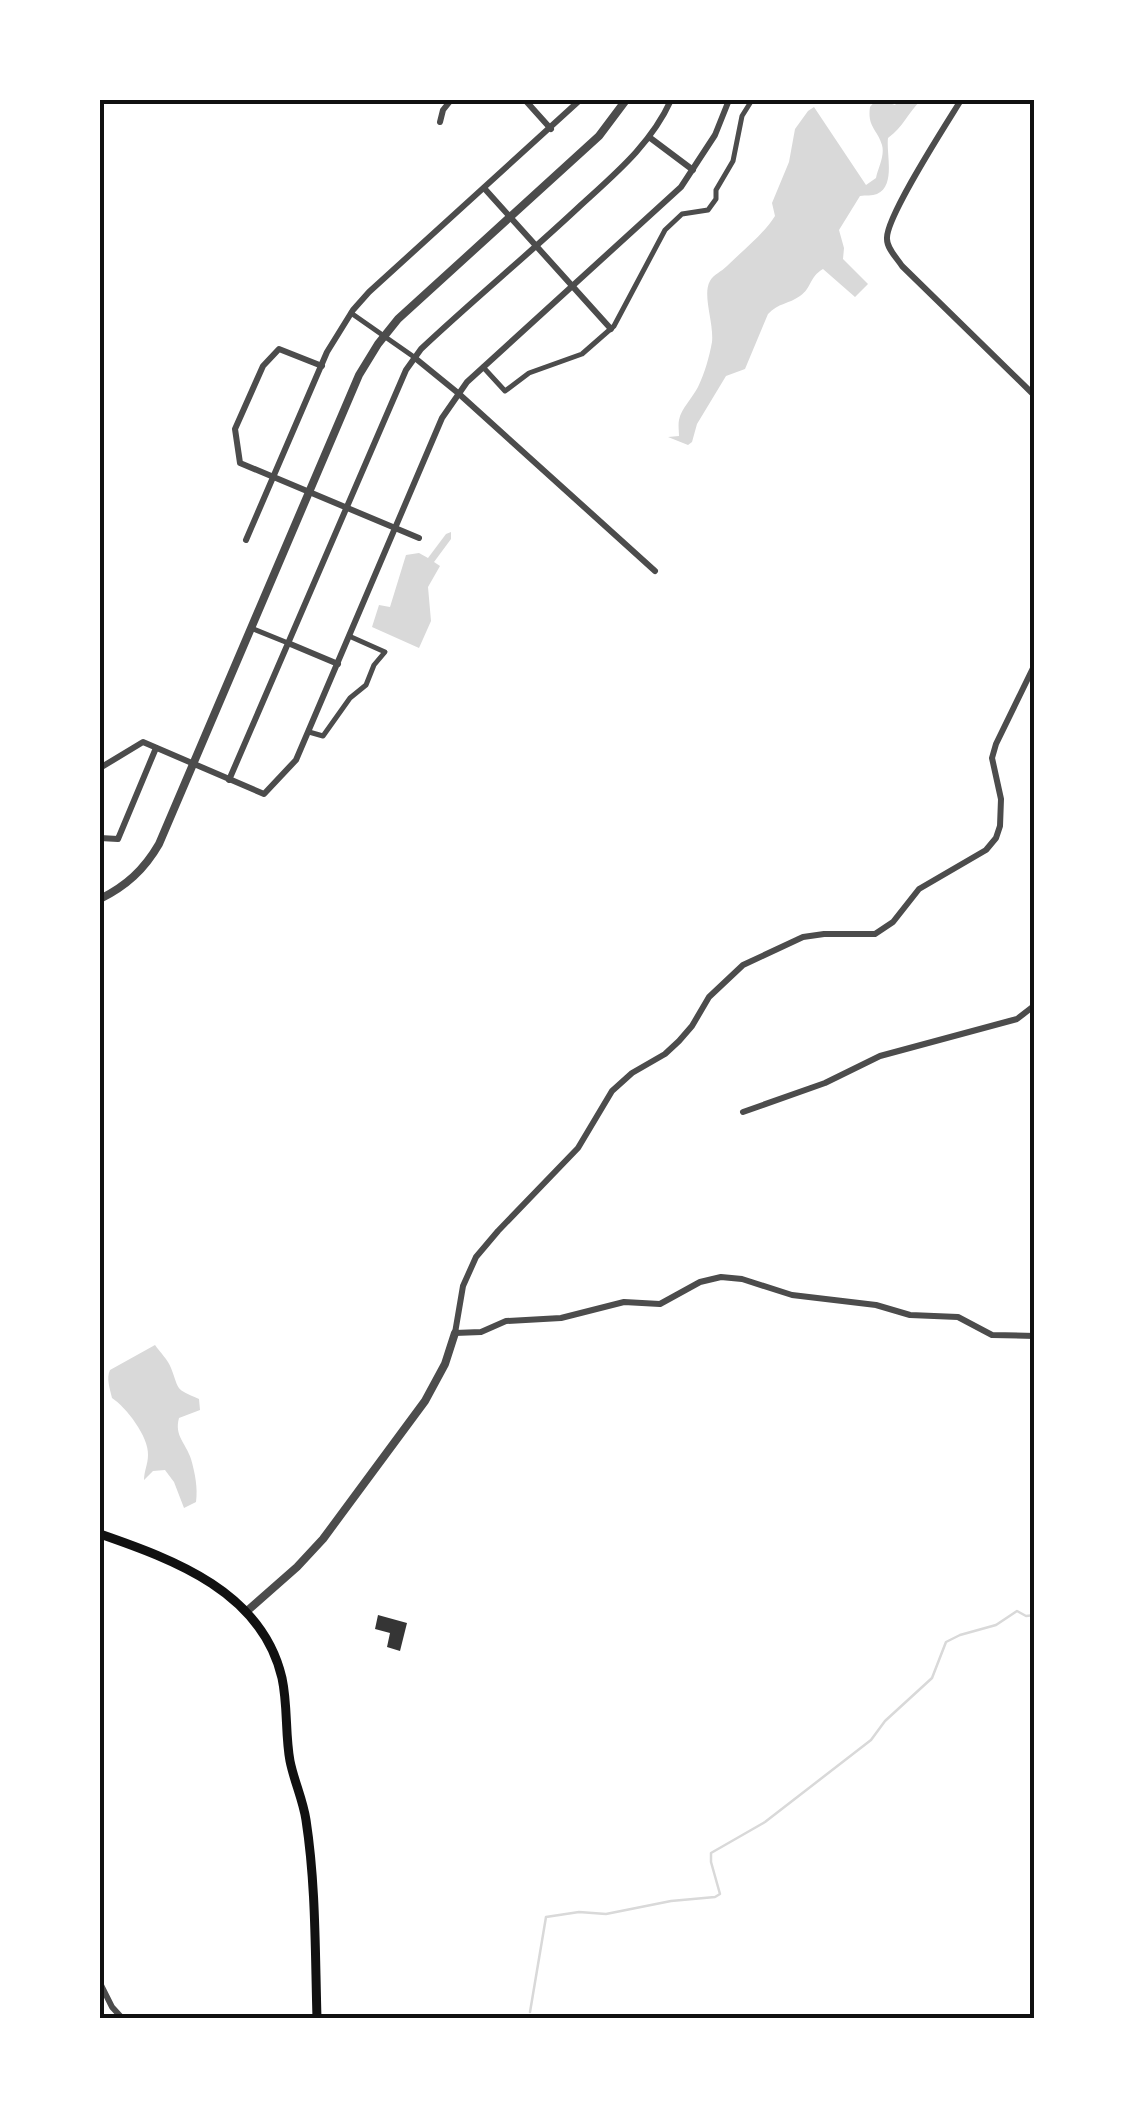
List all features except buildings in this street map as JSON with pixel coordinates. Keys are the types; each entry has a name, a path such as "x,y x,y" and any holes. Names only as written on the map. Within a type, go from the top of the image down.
{"main road":[{"path":"100,1534 186,1568 228,1594 268,1642 283,1682 288,1750 306,1816 318,2018"}],"street":[{"path":"440,122 451,100"},
{"path":"526,100 550,129"},
{"path":"246,540 322,366 351,313 369,292 580,100"},
{"path":"100,900 133,878 150,860 360,375 383,337 599,136 626,100"},
{"path":"229,780 406,370 432,339 637,153 670,100"},
{"path":"100,768 143,742 264,794 296,760 442,418 458,393 681,187 715,135 729,100"},
{"path":"483,367 505,391 529,373 582,354 611,328 665,230 682,214 708,210 716,200 716,190 734,161 742,116 752,100"},
{"path":"961,100 894,215 886,237 902,266 1035,396"},
{"path":"649,137 693,170"},
{"path":"484,188 611,328"},
{"path":"351,313 458,393 655,570"},
{"path":"322,366 279,350 263,366 236,429 240,463 420,538"},
{"path":"252,628 338,664"},
{"path":"309,732 323,736 350,698 366,685 374,665 386,652 349,636"},
{"path":"246,1611 323,1540 425,1401 445,1364 463,1286 476,1257 578,1148 612,1091 679,1042 709,997 743,965 802,937 875,934 894,922 919,889 986,850 996,838 1001,799 992,758 1035,664"},
{"path":"100,838 118,840 156,748"},
{"path":"743,1112 825,1082 880,1056 1017,1019 1035,1005"},
{"path":"455,1332 482,1332 506,1321 562,1318 624,1302 660,1304 700,1282 721,1277 742,1279 792,1295 876,1306 910,1315 958,1317 992,1334 1035,1336"},
{"path":"100,1983 122,2018"}],"shaded area":[{"path":"876,100 888,100 895,105 899,100 921,100 888,138 888,177 883,190 860,196 839,230 843,259 868,284 855,297 823,269 818,272 804,293 768,314 745,369 726,376 697,424 692,442 688,445 668,437 679,436 680,416 698,387 708,359 712,342 707,294 710,281 775,216 772,203 789,162 795,129 814,107 866,185 876,178 883,153 870,119 870,107"},
{"path":"451,532 451,539 434,562 440,566 428,587 431,621 419,648 372,627 379,605 390,607 406,555 419,553 428,558"},
{"path":"155,1345 170,1365 179,1388 199,1399 200,1410 179,1418 178,1424 196,1486 196,1502 184,1508 165,1470 153,1471 144,1480 148,1455 145,1440 130,1415 112,1398 109,1384 110,1370"}],"waterway":[{"path":"530,2012 546,1917 579,1912 606,1914 720,1894 711,1853 765,1822 871,1740 885,1721 932,1678 946,1642 996,1625 1017,1611 1035,1615"}]}
